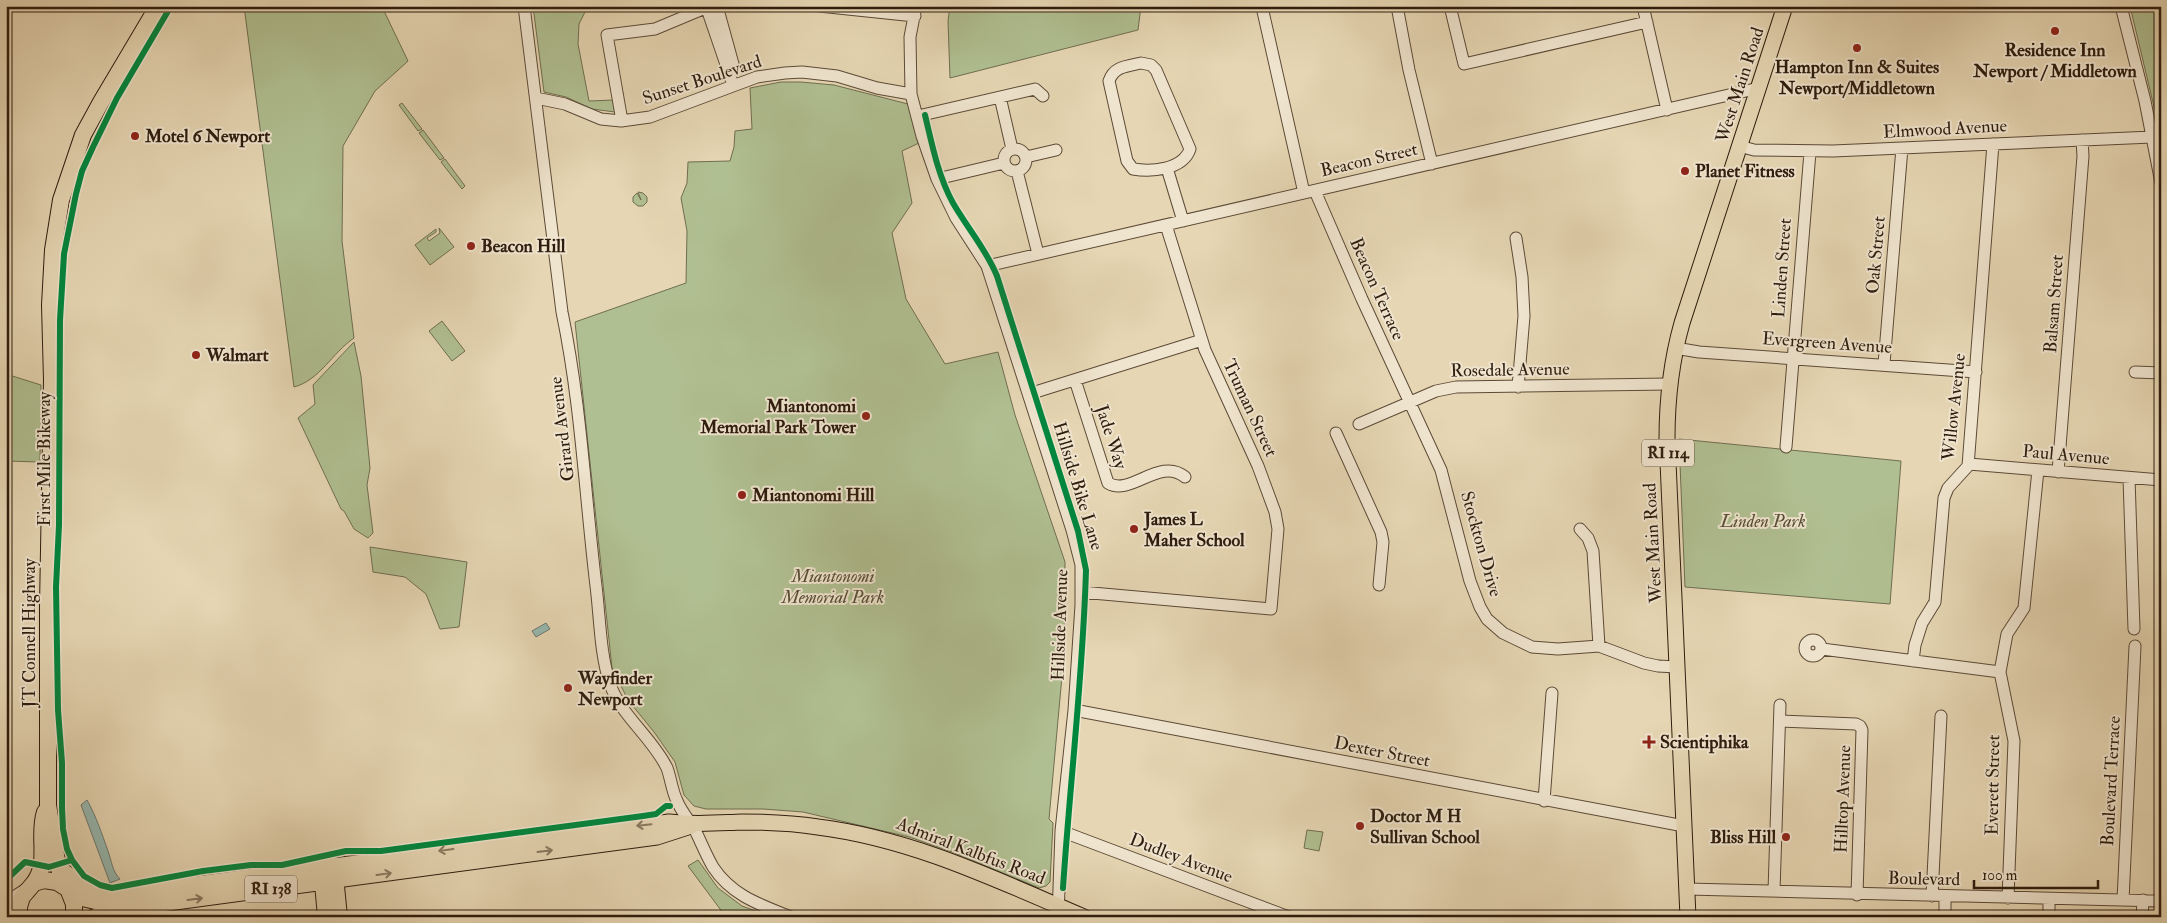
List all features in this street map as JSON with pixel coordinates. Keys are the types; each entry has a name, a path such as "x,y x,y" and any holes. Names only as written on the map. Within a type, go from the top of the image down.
{"highway":[{"name":"JT Connell Highway","path":"74,917 74,904 59,869 48,805 48,606 52,380 50,305 55,235 66,183 84,135 101,102 158,6"},
{"name":"JT Connell Highway","path":"19,917 21,900 34,884 42,867 42,829 48,805"},
{"name":"RI 138","path":"59,869 96,893 124,895"},
{"name":"RI 138","path":"326,917 329,874"},
{"name":"Admiral Kalbfus Road","path":"34,884 48,880 94,902 107,901 124,895 329,874"},
{"name":"Admiral Kalbfus Road","path":"95,917 134,907 329,874"},
{"path":"329,874 340,917"}],"main road":[{"name":"West Main Road","path":"1688,917 1666,439 1669,384 1675,348 1785,6"},
{"name":"Admiral Kalbfus Road","path":"329,874 656,837 692,825 741,822 781,823 871,836 931,853 1058,911 1084,917"}],"street":[{"name":"Girard Avenue","path":"524,6 562,312 572,359 586,476 593,566 610,684 621,706 661,759 669,774 676,800 692,825 713,866 732,888 755,903 791,917"},
{"path":"820,6 916,11"},
{"path":"1397,6 1409,70 1432,164"},
{"path":"1643,6 1667,110"},
{"path":"2121,6 2161,183"},
{"path":"622,121 607,35 655,29 710,7 736,84"},
{"name":"Beacon Terrace","path":"1262,7 1309,192 1410,401"},
{"path":"1451,10 1464,64 1647,22"},
{"name":"Hillside Avenue","path":"916,11 910,36 911,94 937,179 956,218 987,266 1072,530 1081,565 1074,710 1061,831 1058,911"},
{"path":"1141,63 1151,65 1156,70 1190,149 1184,160 1167,168 1142,171 1133,169 1129,165 1109,81 1113,73 1119,68 1141,63"},
{"name":"Sunset Boulevard","path":"536,98 565,104 601,118 622,121 650,117 757,77 802,72 836,76 877,88 911,94"},
{"name":"Beacon Street","path":"987,266 1759,88"},
{"path":"918,116 1035,89 1043,96"},
{"path":"1000,97 1012,149"},
{"name":"Elmwood Avenue","path":"1739,146 1754,150 1810,152 2152,137"},
{"name":"Balsam Street","path":"2058,472 2083,156 2082,140"},
{"name":"Willow Avenue","path":"1913,661 1915,645 1922,623 1935,602 1944,498 1948,488 1968,464 1993,144"},
{"name":"Oak Street","path":"1884,364 1902,148"},
{"path":"1012,149 1020,150 1026,157 1024,166 1018,171 1009,170 1004,163 1005,154 1012,149"},
{"path":"1026,157 1056,150"},
{"name":"Linden Street","path":"1786,447 1810,152"},
{"path":"937,179 1004,163"},
{"path":"1167,168 1183,221"},
{"path":"1018,171 1038,254"},
{"name":"Truman Street","path":"1081,592 1271,609 1278,534 1275,512 1258,466 1217,379 1202,340 1166,225"},
{"path":"1516,238 1522,277 1524,316 1518,387"},
{"path":"1029,394 1202,340"},
{"name":"Evergreen Avenue","path":"1675,348 1699,352 1976,372"},
{"path":"2135,372 2161,373"},
{"name":"Jade Way","path":"1075,380 1108,483 1121,486 1167,470 1175,471 1185,478"},
{"name":"Rosedale Avenue","path":"1359,424 1436,391 1456,387 1669,384"},
{"name":"Stockton Drive","path":"1410,401 1443,476 1470,581 1487,619 1502,633 1532,647 1558,649 1599,646 1644,664 1677,667"},
{"path":"1337,437 1382,532 1383,542 1379,585"},
{"name":"Paul Avenue","path":"1968,464 2161,480"},
{"name":"Everett Street","path":"2008,898 2014,741 2000,672 2007,634 2024,608 2038,470"},
{"path":"2129,478 2134,629"},
{"path":"1580,529 1588,538 1593,551 1599,646"},
{"name":"Boulevard Terrace","path":"2122,900 2135,646"},
{"path":"1822,649 2000,672"},
{"path":"1544,801 1552,693"},
{"path":"1774,891 1780,705"},
{"name":"Dexter Street","path":"1074,710 1544,801 1684,826"},
{"path":"1932,896 1941,716"},
{"name":"Hilltop Avenue","path":"1780,721 1856,724 1862,730 1857,894"},
{"name":"Dudley Avenue","path":"1061,831 1289,917"},
{"path":"6,902 34,884"},
{"name":"Boulevard","path":"1687,889 2161,901"},
{"path":"1944,917 1945,897"},
{"path":"2049,899 2049,917"},
{"path":"2142,900 2142,917"}],"green space":[{"path":"244,6 378,6 384,11 408,61 375,91 343,146 342,241 354,338 319,372 303,384 294,387"},
{"path":"533,6 588,6 579,24 578,44 589,101 613,100 615,112 592,109 566,97 544,92"},
{"path":"950,6 1141,6 1138,30 950,78 948,21"},
{"path":"2130,6 2161,6 2161,136"},
{"name":"Miantonomi Memorial Park","path":"781,82 834,85 908,104 919,143 902,151 912,203 892,233 906,299 945,364 998,352 1015,415 1065,562 1064,654 1049,819 1053,823 1050,882 1046,886 1039,888 952,852 909,837 803,812 763,809 706,809 694,806 684,795 675,762 628,700 612,668 575,322 686,283 687,231 681,198 687,183 688,162 730,161 734,147 735,131 752,129 750,88"},
{"path":"402,103 422,129 418,131 399,105"},
{"path":"423,130 444,158 440,160 419,133"},
{"path":"445,159 465,186 462,189 441,162"},
{"path":"638,192 643,193 647,197 647,202 643,206 638,206 633,202 633,197 637,193 641,200"},
{"path":"439,228 454,247 430,265 415,245 436,229 436,232 427,238 429,241 440,233"},
{"path":"442,321 465,351 452,361 429,331"},
{"path":"354,342 361,376 370,468 367,485 373,533 368,538 354,529 341,509 298,418 315,404 313,385"},
{"path":"6,374 41,385 40,462 6,461"},
{"name":"Linden Park","path":"1679,439 1901,461 1890,604 1685,587"},
{"path":"370,547 467,562 459,627 440,629 426,594 405,577 373,572"},
{"path":"1307,830 1323,832 1319,851 1304,848"},
{"path":"698,860 718,888 742,906 772,917 726,917 688,866"}],"water":[{"path":"546,623 550,629 536,637 532,631"},
{"path":"87,800 99,825 114,870 120,879 110,883 81,805"}],"cycle path":[{"name":"First Mile Bikeway","path":"171,6 117,98 82,171 64,254 60,320 59,525 56,587 58,710 62,763 63,829 67,849 72,860 84,876 100,885 112,888 203,871 251,865 282,865 346,851 381,851 643,816 656,814 666,806 670,806"},
{"name":"Hillside Bike Lane","path":"925,115 943,182 953,203 988,257 997,276 1078,531 1086,570 1079,689 1063,888"},
{"path":"6,880 25,862 49,867 72,860"}],"place":[{"name":"Residence Inn Newport / Middletown","path":"2055,31"},
{"name":"Hampton Inn & Suites Newport/Middletown","path":"1857,48"},
{"name":"Motel 6 Newport","path":"135,136"},
{"name":"Planet Fitness","path":"1685,171"},
{"name":"Beacon Hill","path":"471,246"},
{"name":"Walmart","path":"196,355"},
{"name":"Miantonomi Memorial Park Tower","path":"866,416"},
{"name":"Miantonomi Hill","path":"742,495"},
{"name":"James L Maher School","path":"1134,529"},
{"name":"Wayfinder Newport","path":"568,688"},
{"name":"Scientiphika","path":"1649,742"},
{"name":"Doctor M H Sullivan School","path":"1360,826"},
{"name":"Bliss Hill","path":"1786,837"}]}
